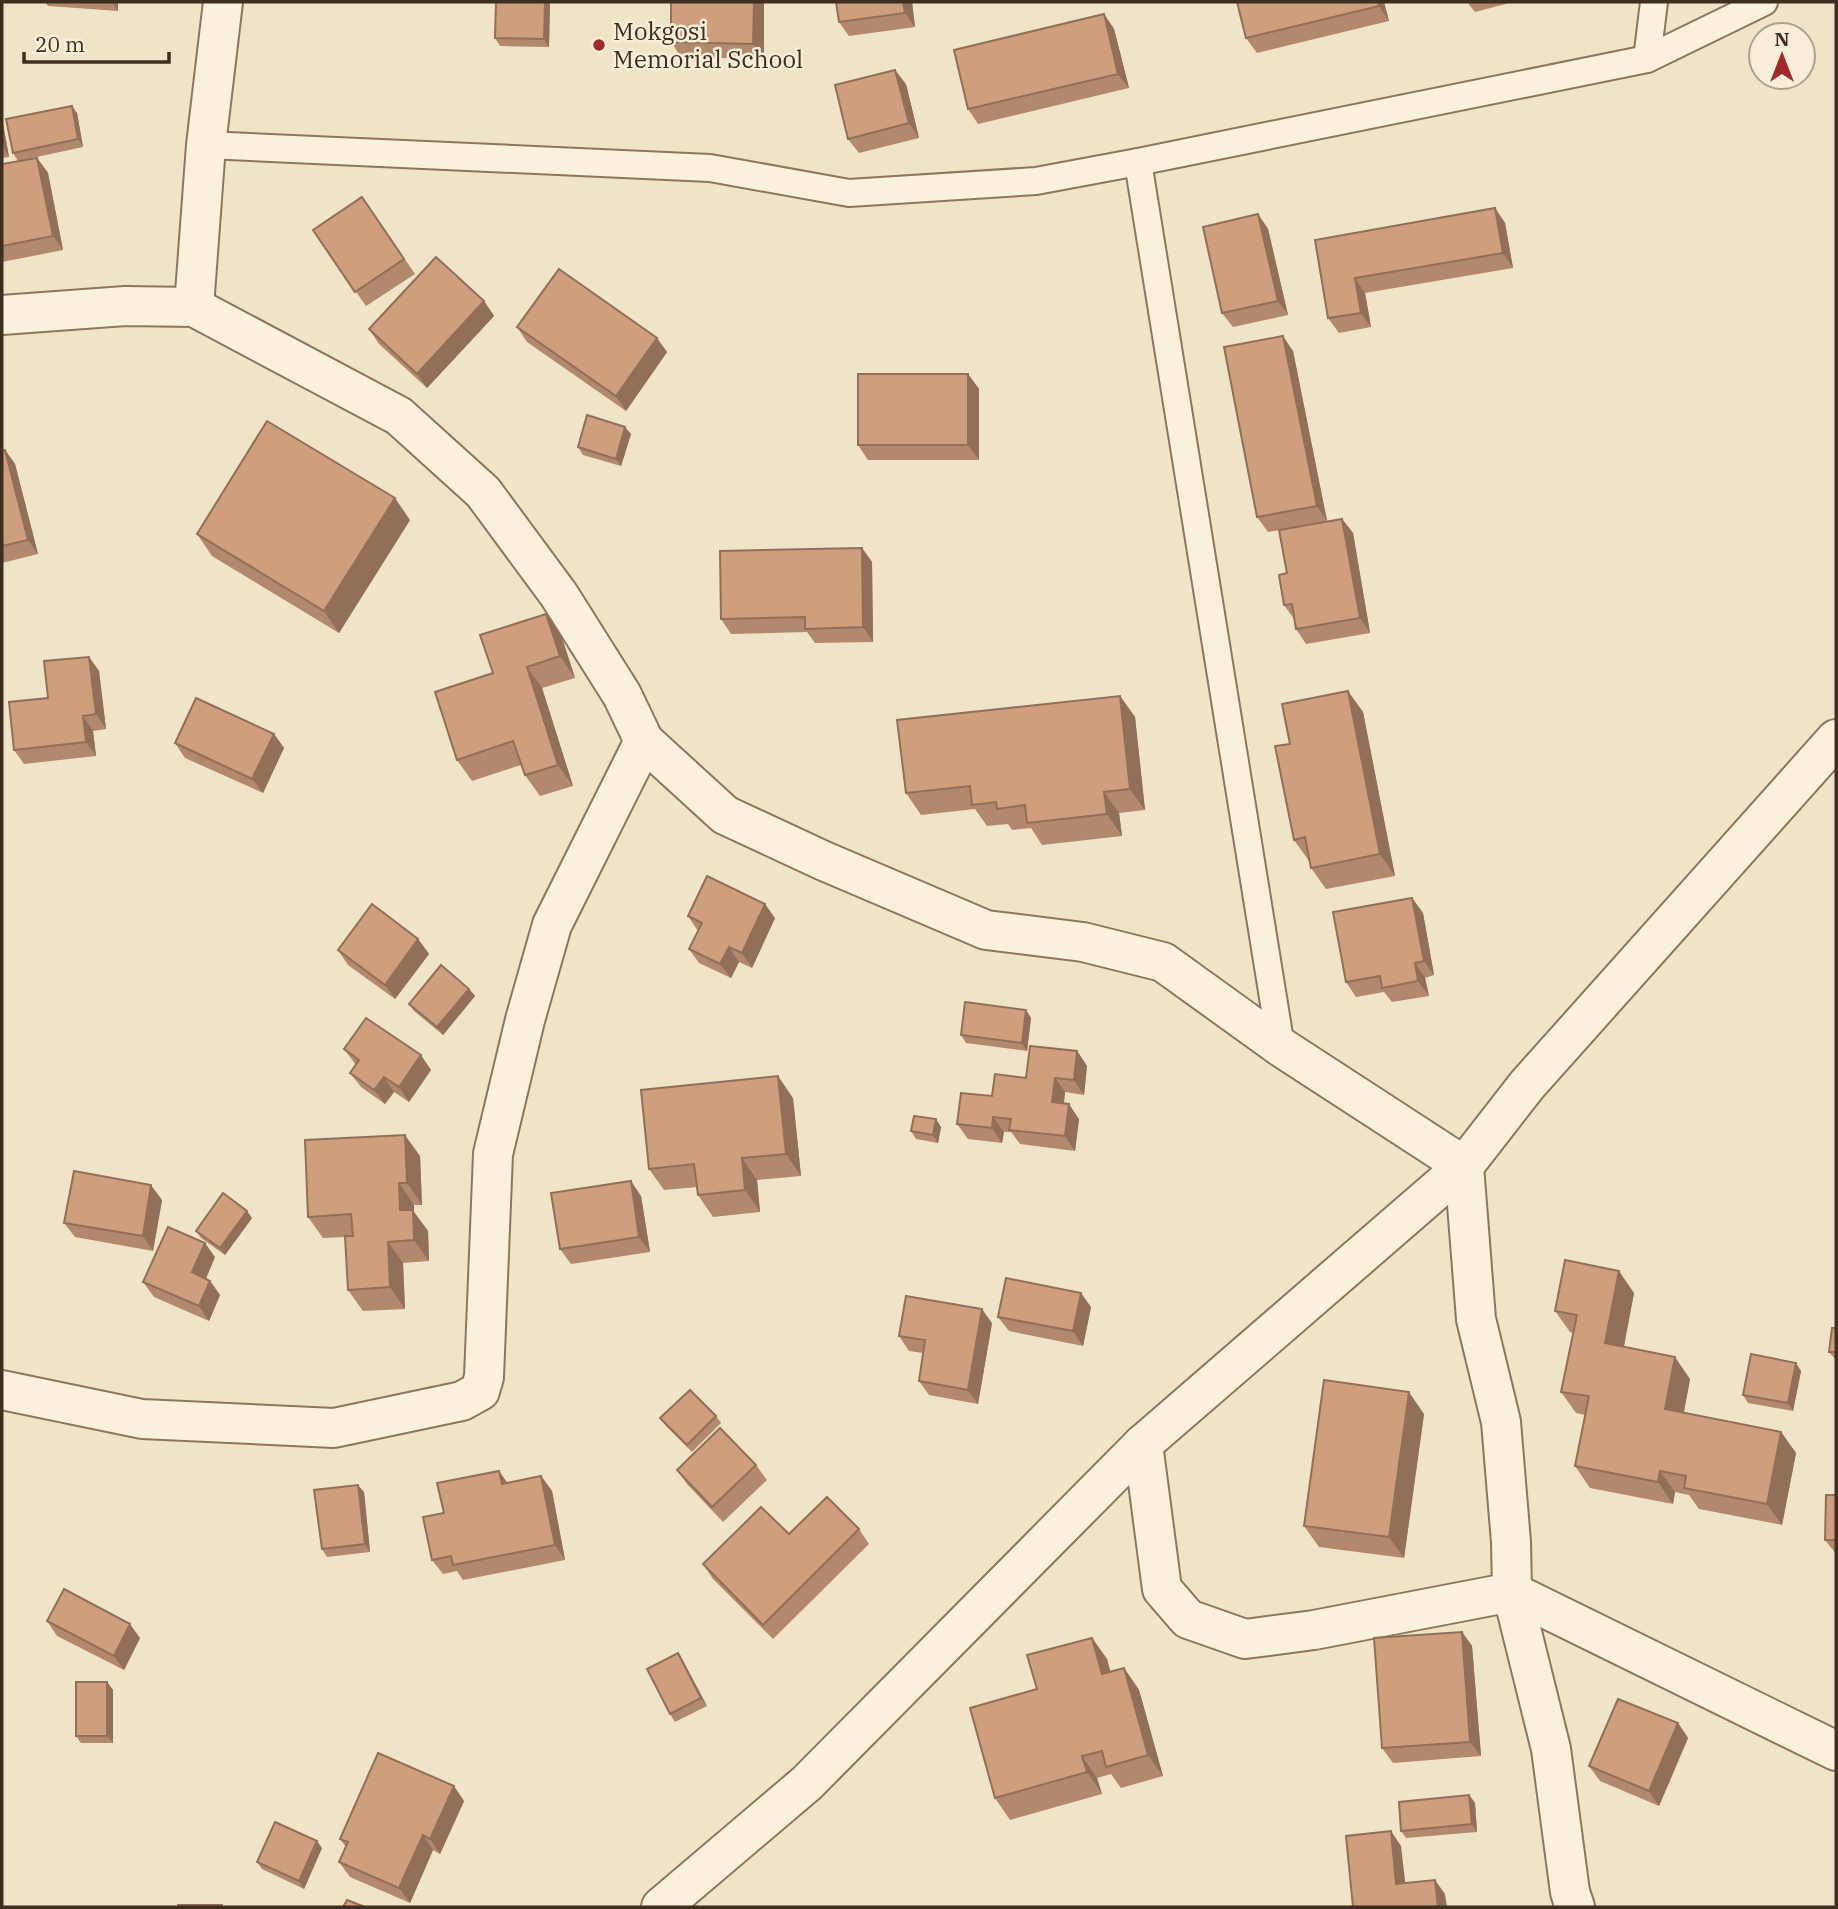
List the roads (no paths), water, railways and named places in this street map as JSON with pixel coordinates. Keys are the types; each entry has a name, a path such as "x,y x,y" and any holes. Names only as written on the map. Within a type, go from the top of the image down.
{"street":[{"path":"194,307 206,145 223,2"},
{"path":"2,315 125,306 194,307 399,415 484,492 566,606 622,695 644,741 725,815 986,930 1083,942 1163,962 1281,1047 1464,1166"},
{"path":"661,1907 807,1783 1143,1444 1464,1166 1527,1085 1836,738"},
{"path":"2,1390 142,1419 334,1428 461,1401 480,1391 484,1377 493,1154 525,1020 552,925 644,741"},
{"path":"1464,1166 1476,1319 1501,1422 1511,1542 1512,1592 1551,1749 1574,1907"},
{"path":"1143,1444 1162,1590 1188,1619 1245,1639 1314,1630 1512,1592 1836,1751"}],"lane":[{"path":"1647,59 1654,2"},
{"path":"206,145 710,168 849,193 1036,181 1647,59 1764,2"},
{"path":"1138,162 1281,1047"}],"place":[{"name":"Mokgosi Memorial School","path":"599,45"}]}
